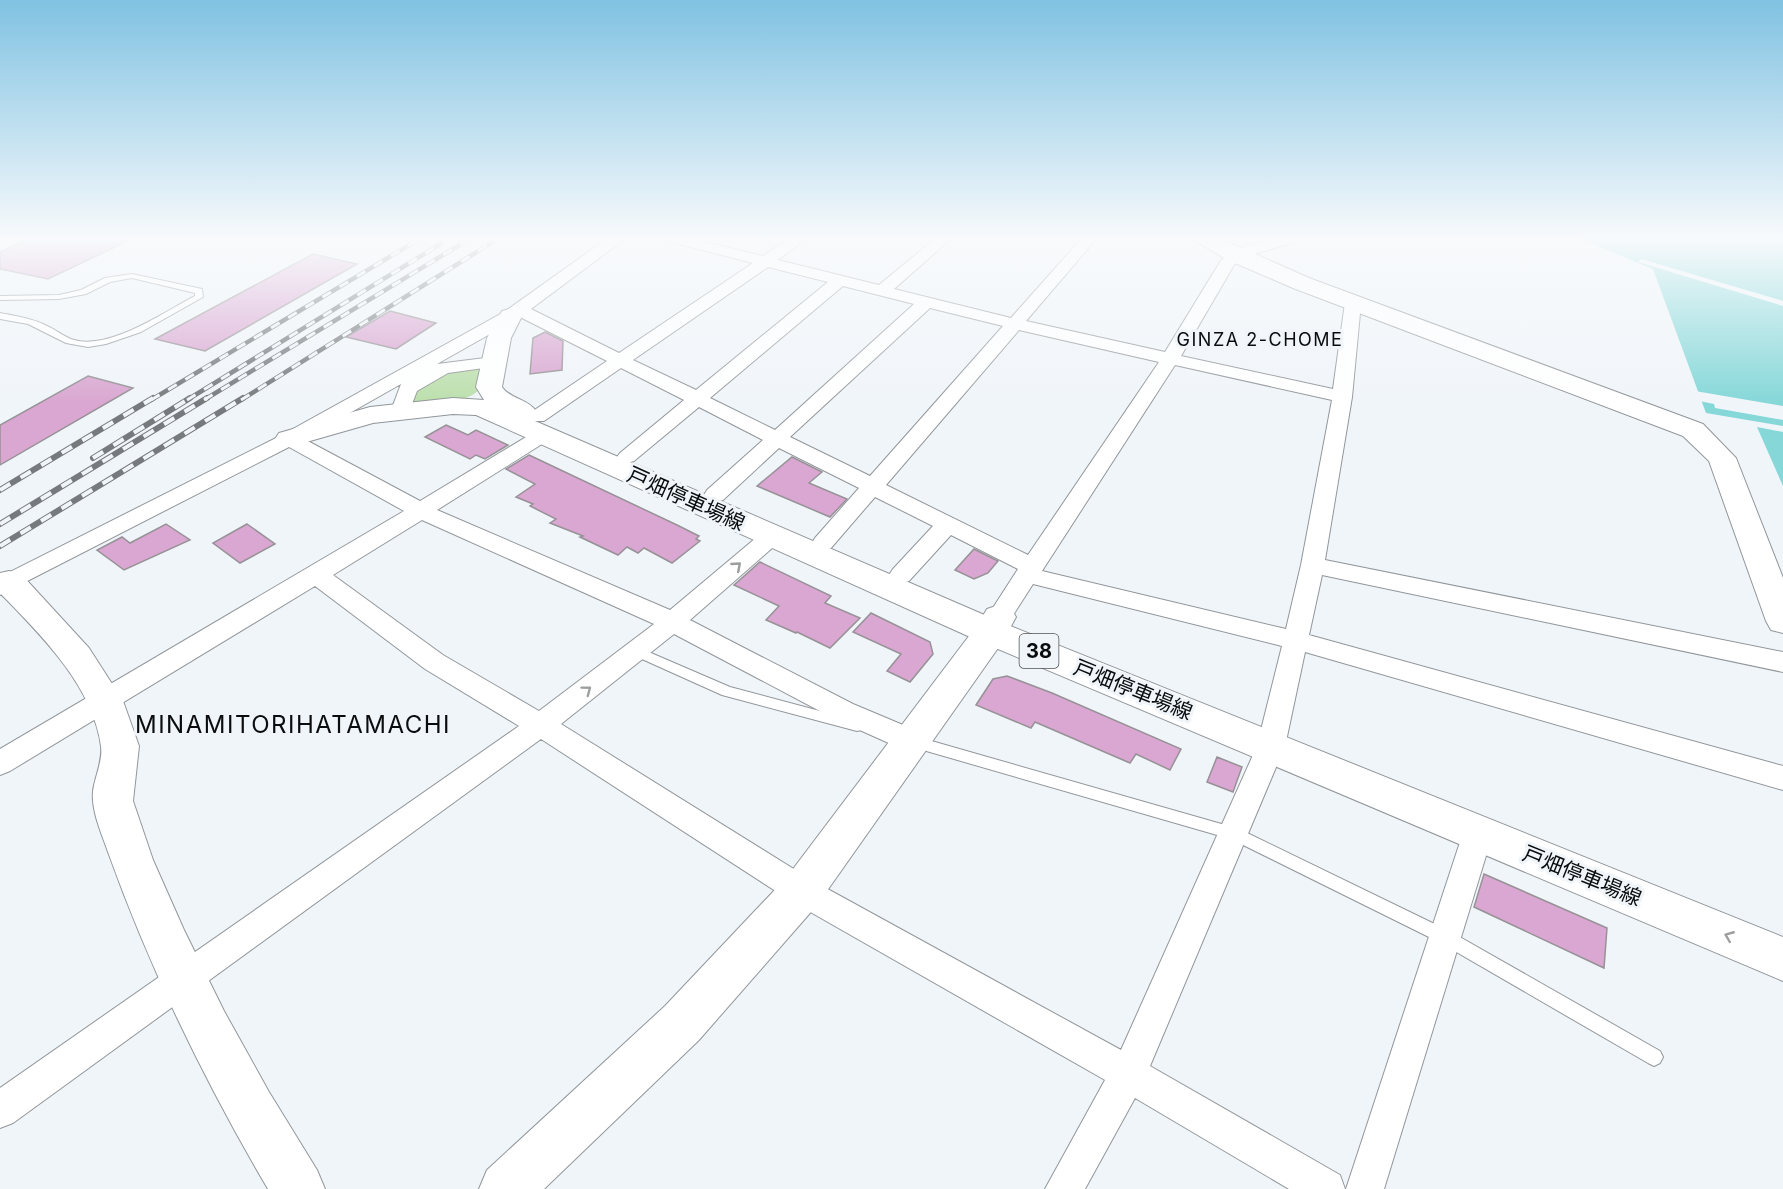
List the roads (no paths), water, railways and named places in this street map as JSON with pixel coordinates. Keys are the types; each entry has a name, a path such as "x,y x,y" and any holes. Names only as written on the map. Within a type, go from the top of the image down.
{"main road":[{"path":"1330,293 1693,430 1722,458 1783,621"},
{"path":"487,375 499,338 514,313"},
{"name":"戸畑停車場線","path":"453,406 477,398 487,375"},
{"name":"戸畑停車場線","path":"487,375 497,399 540,426 771,537 995,624 1273,737 1783,934"},
{"name":"戸畑停車場線","path":"288,439 370,415 453,406 481,407 627,457 901,575 995,624"},
{"path":"5,585 49,622 106,702 120,747 112,797 132,858 183,979 259,1126 298,1189"},
{"path":"506,1189 682,1023 802,891 995,624"},
{"name":"戸畑停車場線","path":"1273,737 1478,832 1783,958"}],"street":[{"path":"5,585 288,439 514,313 541,293"},
{"path":"0,763 106,702 421,511 540,426 618,360 719,293"},
{"path":"627,457 824,293"},
{"path":"892,293 1015,324 1342,397"},
{"path":"823,543 1042,293"},
{"path":"995,624 1171,358 1209,293"},
{"path":"715,495 926,302"},
{"path":"1064,1189 1129,1074 1234,834 1273,737 1313,564 1342,397 1353,303"},
{"path":"514,313 696,398 948,524 1030,571 1296,640 1783,778"},
{"path":"402,408 408,388 424,374 443,368 487,375"},
{"path":"288,439 421,511 673,622 843,711 912,741"},
{"path":"901,575 948,524"},
{"path":"0,1110 540,725 637,652 771,537"},
{"path":"1313,564 1783,662"},
{"path":"316,575 434,662 540,725 802,891 1129,1074 1326,1189"},
{"path":"1365,1189 1478,832"}],"lane":[{"path":"0,298 59,297 76,293"},
{"path":"0,316 20,319 41,326 75,344 93,344 117,339 199,297 199,293"},
{"path":"637,652 727,690 1234,834 1445,937 1654,1057"}],"water":[{"path":"1662,293 1783,293 1783,426 1706,413"},
{"path":"1757,427 1783,432 1783,486"}],"railway":[{"path":"151,400 329,293"},
{"path":"187,400 360,293"},
{"path":"204,400 380,293"},
{"path":"241,400 411,293"},
{"path":"0,490 153,398"},
{"path":"93,458 190,398"},
{"path":"0,524 207,398"},
{"path":"0,546 243,398"}],"district":[{"name":"GINZA 2-CHOME","path":"1260,340"},
{"name":"MINAMITORIHATAMACHI","path":"293,725"}]}
